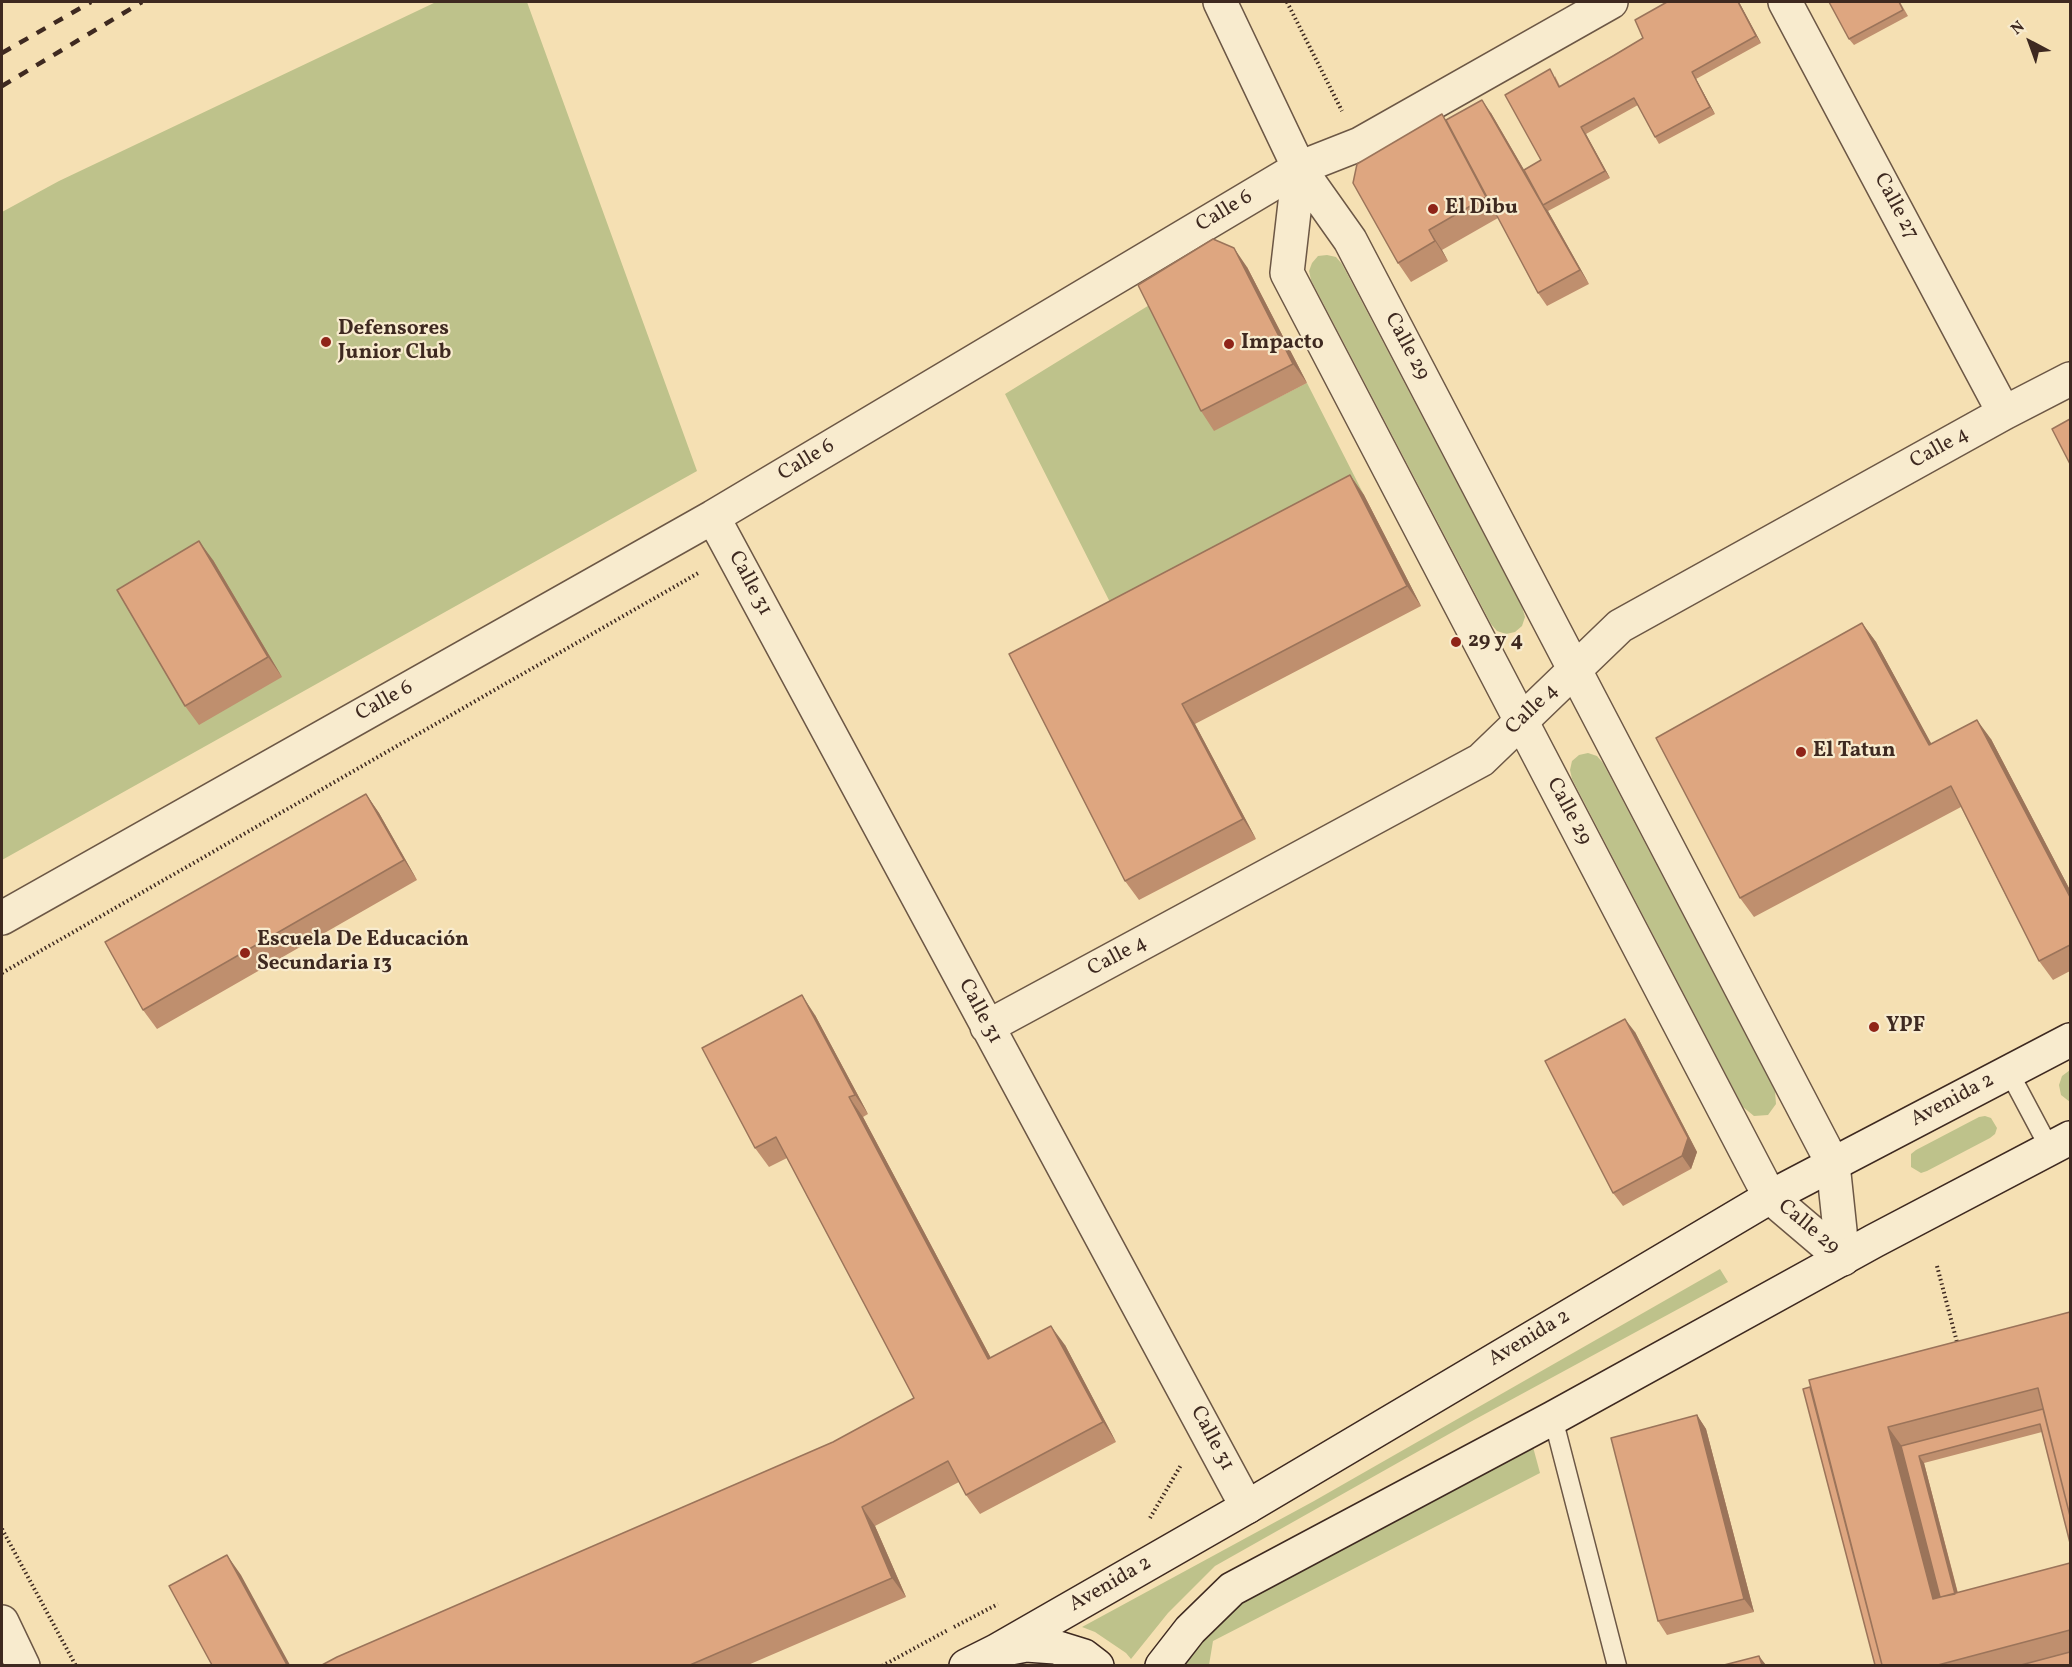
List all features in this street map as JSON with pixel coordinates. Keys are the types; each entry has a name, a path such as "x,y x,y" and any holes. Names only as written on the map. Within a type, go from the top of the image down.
{"street":[{"name":"Calle 29","path":"1220,2 1299,168 1350,240 1833,1164 1843,1259"},
{"name":"Calle 6","path":"2,918 713,517 1299,168 1359,144 1611,2"},
{"name":"Calle 27","path":"1785,2 2004,413"},
{"name":"Calle 29","path":"1299,168 1287,273 1770,1197 1843,1259"},
{"name":"Calle 4","path":"987,1027 1481,760 1620,626 2004,413 2070,379"},
{"name":"Calle 31","path":"713,517 1247,1507"},
{"name":"Avenida 2","path":"975,1661 1247,1507 1770,1197 2070,1040"},
{"path":"1162,1665 1190,1630 1232,1589 1553,1418 1874,1241 2060,1144"},
{"path":"2,1622 24,1665"},
{"name":"Avenida 2","path":"975,1661 1026,1645 1055,1647 1083,1656 1097,1665"}],"lane":[{"path":"2009,1071 2060,1144"},
{"path":"1553,1418 1617,1665"}],"path":[{"path":"1287,2 1359,144"},
{"path":"2,973 701,571"},
{"path":"1937,1266 1961,1355"},
{"path":"1146,1524 1181,1464"},
{"path":"2,1529 75,1665"},
{"path":"882,1665 998,1604"}],"green space":[{"name":"Defensores Junior Club","path":"436,2 527,2 697,471 2,860 2,212 59,181"},
{"path":"1318,256 1336,257 1342,264 1522,607 1525,617 1522,626 1515,632 1506,634 1497,631 1491,624 1311,280 1309,271 1312,263"},
{"path":"1151,304 1214,430 1307,383 1364,495 1120,622 1005,394"},
{"path":"1588,753 1597,756 1603,763 1775,1091 1776,1104 1768,1115 1754,1116 1743,1107 1572,779 1570,770 1572,761 1579,755"},
{"path":"2070,1070 2070,1102 2061,1095 2059,1085 2062,1076"},
{"path":"1985,1116 1991,1118 1997,1128 1995,1134 1990,1138 1927,1171 1921,1173 1911,1167 1911,1154 1916,1150"},
{"path":"1720,1269 1728,1282 1472,1421 1215,1566 1168,1613 1131,1659 1126,1653 1095,1632 1082,1627 1314,1501"},
{"path":"1533,1447 1540,1473 1213,1641 1209,1665 1184,1666 1211,1629 1236,1604"}],"building":[{"path":"1667,2 1738,2 1756,36 1692,72 1710,107 1655,137 1634,98 1581,127 1605,171 1543,205 1524,170 1541,160 1505,95 1550,69 1559,87 1613,56 1643,38 1635,20"},
{"path":"1829,2 1899,2 1903,10 1849,39"},
{"path":"1482,100 1580,270 1538,293 1446,120"},
{"name":"El Dibu","path":"1442,114 1486,197 1429,230 1435,241 1398,263 1353,183 1357,164"},
{"name":"Impacto","path":"1213,239 1234,248 1293,364 1201,411 1138,285"},
{"path":"2070,419 2070,464 2052,429"},
{"path":"1350,475 1407,586 1182,704 1243,819 1125,881 1009,654"},
{"path":"199,541 268,657 185,706 117,590"},
{"path":"1862,623 1929,745 1977,720 2070,897 2070,945 2039,961 1951,786 1740,898 1656,738"},
{"path":"366,794 404,860 143,1010 105,942"},
{"path":"802,995 855,1095 849,1097 988,1359 1051,1326 1103,1422 966,1495 948,1461 862,1507 892,1578 690,1665 322,1665 833,1442 914,1398 776,1137 755,1148 702,1048"},
{"path":"1625,1019 1688,1138 1682,1156 1613,1193 1545,1061"},
{"path":"2070,1312 2070,1516 2038,1388 1888,1427 1933,1599 2070,1563 2070,1630 1938,1665 1882,1665 1809,1380"},
{"path":"1810,1387 1882,1665 1875,1665 1803,1389"},
{"path":"2043,1409 2070,1516 2070,1543 2040,1424 1919,1456 1955,1594 1940,1597 1901,1446"},
{"path":"1697,1415 1744,1599 1658,1621 1611,1438"},
{"path":"227,1555 287,1665 212,1665 169,1586"},
{"path":"2070,1652 2070,1665 2021,1665"},
{"path":"1759,1656 1762,1665 1724,1665"}],"railway":[{"path":"2,53 91,2"},
{"path":"2,86 142,2"}],"place":[{"name":"El Dibu","path":"1433,209"},
{"name":"Defensores Junior Club","path":"326,342"},
{"name":"Impacto","path":"1229,344"},
{"name":"29 y 4","path":"1456,642"},
{"name":"El Tatun","path":"1801,752"},
{"name":"Escuela De Educación Secundaria 13","path":"245,953"},
{"name":"YPF","path":"1874,1027"}]}
